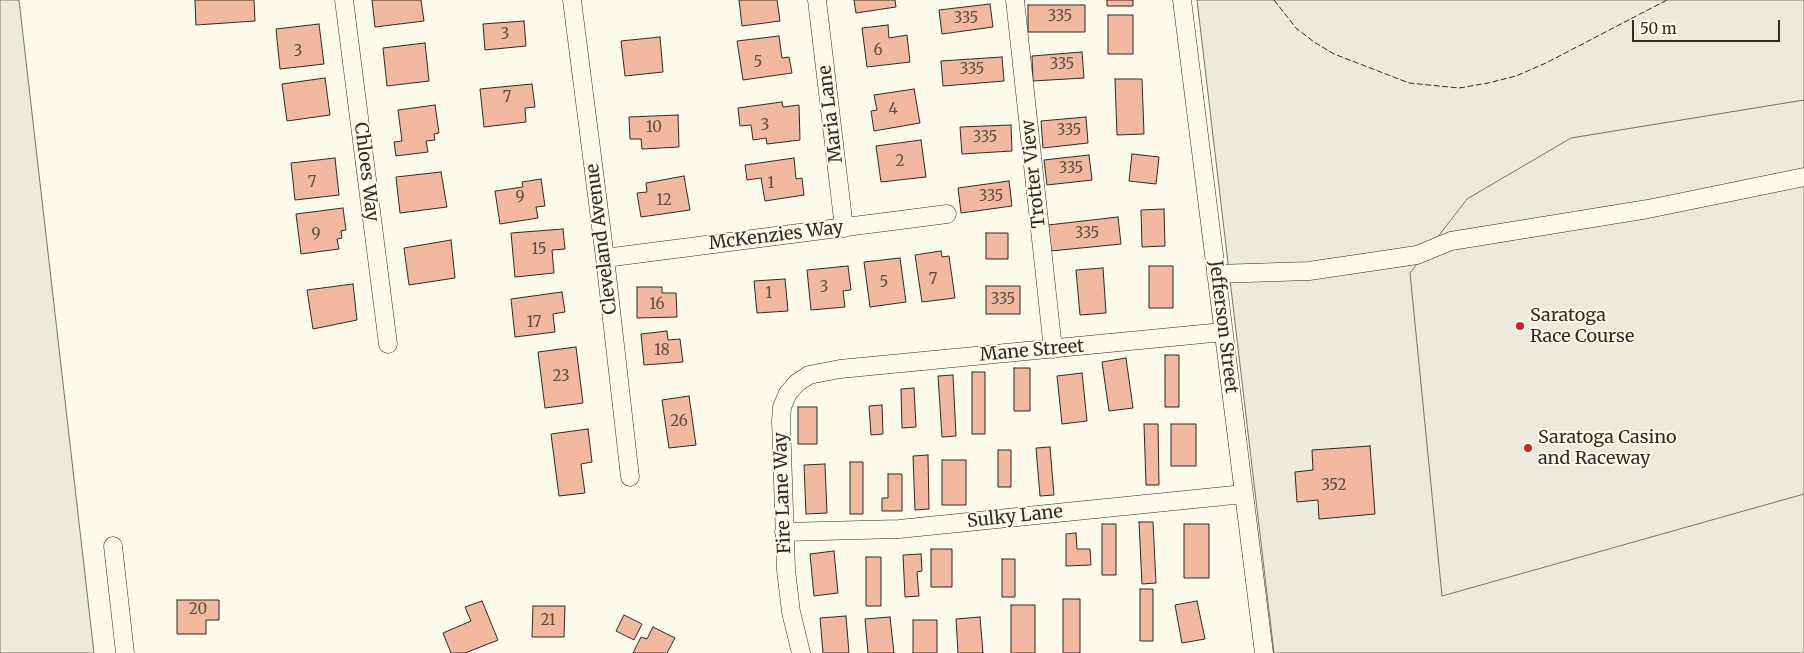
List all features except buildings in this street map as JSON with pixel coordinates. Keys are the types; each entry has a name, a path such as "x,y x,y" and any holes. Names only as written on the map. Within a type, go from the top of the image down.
{"street":[{"name":"Chloes Way","path":"344,0 388,344"},
{"name":"Cleveland Avenue","path":"572,0 605,258 630,477"},
{"name":"Maria Lane","path":"817,0 844,228"},
{"name":"Trotter View","path":"1015,0 1053,348"},
{"name":"Jefferson Street","path":"1182,0 1262,653"},
{"path":"1216,274 1309,271 1417,255 1451,241 1648,209 1804,177"},
{"name":"McKenzies Way","path":"605,258 947,214"},
{"name":"Mane Street","path":"840,368 1224,332"},
{"name":"Fire Lane Way","path":"802,653 791,612 784,532 782,406 788,393 797,383 810,375 840,368"},
{"name":"Sulky Lane","path":"784,532 899,529 1244,494"},
{"path":"113,546 124,653"}],"shaded area":[{"path":"0,0 19,0 94,653 0,653"},
{"name":"Saratoga Race Course","path":"1197,0 1804,0 1804,653 1274,653"},
{"path":"1804,100 1804,494 1442,596 1410,273 1467,199 1571,138"}],"fence":[{"path":"1274,0 1296,28 1334,54 1409,83 1459,88 1516,76 1546,63 1667,0"}],"place":[{"name":"Saratoga Race Course","path":"1520,326"},
{"name":"Saratoga Casino and Raceway","path":"1528,448"}]}
